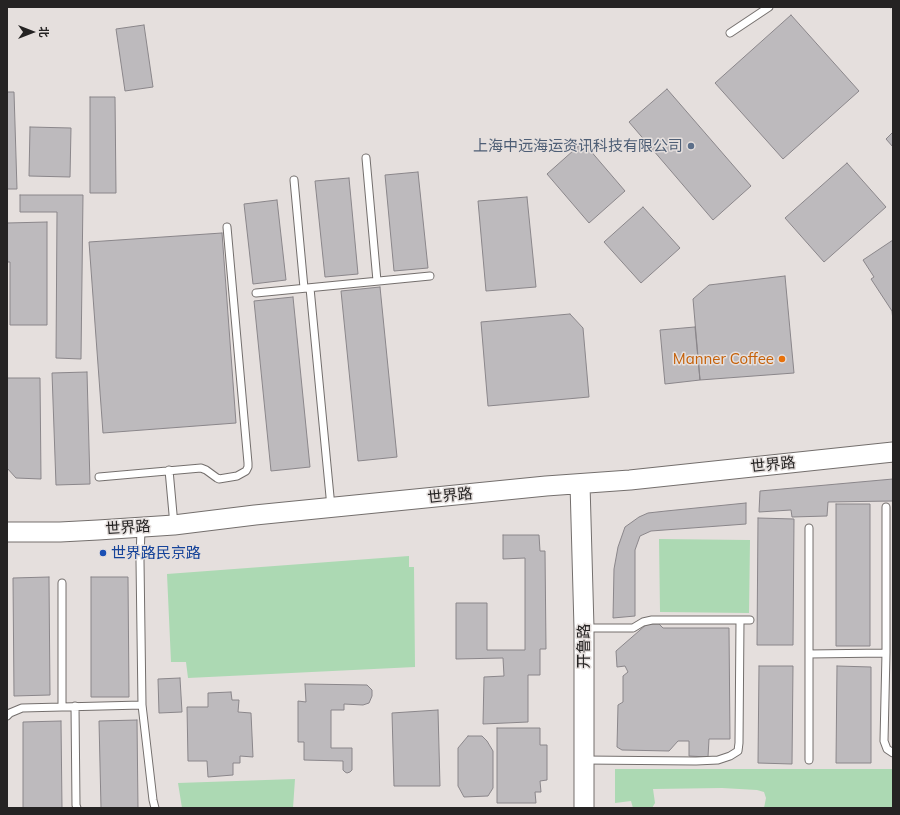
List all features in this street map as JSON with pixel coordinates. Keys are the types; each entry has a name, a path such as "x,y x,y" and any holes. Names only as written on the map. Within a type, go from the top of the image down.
{"street":[{"name":"世界路","path":"7,532 60,532 174,525 255,515 546,486 630,480 893,452"},
{"name":"开鲁路","path":"580,484 584,628 584,808"}],"lane":[{"path":"730,34 769,7"},
{"path":"366,158 376,281"},
{"path":"294,180 331,508"},
{"path":"99,477 201,468 219,479 237,476 246,471 248,467 233,281 227,227"},
{"path":"256,293 430,276"},
{"path":"169,470 174,525"},
{"path":"886,507 886,653 884,741 887,749 893,753"},
{"path":"140,527 142,705 155,808"},
{"path":"809,528 809,760"},
{"path":"62,582 62,707"},
{"path":"584,628 633,628 643,622 652,620 750,620"},
{"path":"584,760 718,760 730,756 738,751 740,743 740,620"},
{"path":"809,654 886,653"},
{"path":"7,716 10,713 22,708 142,705"},
{"path":"75,706 77,808"}],"green space":[{"path":"659,539 750,540 749,613 660,612"},
{"path":"409,556 409,567 414,567 415,667 188,678 186,662 171,662 167,574"},
{"path":"615,769 893,769 893,808 764,808 766,798 764,792 757,790 722,788 653,789 655,803 652,808 633,808 631,801 615,803"},
{"path":"295,779 293,808 182,808 178,783"}],"building":[{"path":"791,15 859,91 783,159 715,83"},
{"path":"144,25 153,87 125,91 116,29"},
{"path":"667,89 751,186 713,220 629,122"},
{"path":"7,92 14,92 17,189 7,189"},
{"path":"90,97 115,97 116,193 90,193"},
{"path":"30,127 71,128 70,177 29,176"},
{"path":"893,132 893,147 886,139"},
{"path":"583,142 625,191 589,223 547,174"},
{"path":"847,163 886,207 824,262 785,218"},
{"path":"418,172 428,268 394,271 385,175"},
{"path":"349,178 358,274 325,277 315,181"},
{"path":"20,195 83,195 81,359 56,358 57,212 20,212"},
{"path":"527,197 536,287 486,291 478,201"},
{"path":"277,200 286,280 253,284 244,204"},
{"path":"643,207 680,248 641,283 604,242"},
{"path":"47,222 47,325 10,325 10,262 7,262 7,223"},
{"path":"222,233 236,423 103,433 89,242"},
{"path":"893,240 893,321 892,311 871,279 874,277 863,260"},
{"path":"785,276 794,373 700,380 693,299 709,285"},
{"path":"380,287 397,457 358,461 341,291"},
{"path":"293,297 310,467 271,471 254,301"},
{"path":"570,314 583,328 589,397 488,406 481,322"},
{"path":"695,327 700,380 665,384 660,330"},
{"path":"87,372 90,484 56,485 52,373"},
{"path":"7,378 40,378 41,479 16,478 7,468"},
{"path":"893,479 893,501 828,502 827,516 792,517 791,510 759,512 760,491"},
{"path":"746,503 746,524 651,531 640,536 635,550 635,616 613,618 614,569 618,547 625,527 639,517 648,513"},
{"path":"836,504 870,504 870,646 836,646"},
{"path":"758,518 794,519 793,645 757,645"},
{"path":"503,535 539,535 540,551 545,551 546,649 540,649 540,675 528,675 528,722 483,724 484,677 504,676 503,658 456,659 456,603 487,603 487,650 525,650 525,558 503,559"},
{"path":"49,577 50,695 14,696 13,578"},
{"path":"91,577 128,577 129,697 91,697"},
{"path":"647,624 659,624 663,628 729,628 730,739 709,739 708,757 689,756 689,741 678,741 669,751 622,750 617,747 618,705 623,702 623,676 628,672 625,666 617,667 616,651"},
{"path":"759,666 793,666 792,764 758,763"},
{"path":"837,666 871,667 871,763 836,763"},
{"path":"180,678 182,712 159,713 158,679"},
{"path":"305,684 367,685 372,690 372,696 369,703 363,705 344,704 344,710 331,710 331,748 352,748 352,770 350,772 347,773 343,770 343,761 304,760 304,742 298,742 298,701 306,702"},
{"path":"231,692 232,700 239,700 238,712 251,713 253,757 240,756 240,763 233,763 233,775 208,777 207,761 188,761 187,707 208,707 208,693"},
{"path":"438,710 440,786 394,786 392,713"},
{"path":"137,720 138,808 101,808 99,721"},
{"path":"61,721 62,808 23,808 23,722"},
{"path":"497,728 540,728 540,745 547,745 547,780 540,781 541,792 535,792 536,803 497,803"},
{"path":"468,736 482,736 493,751 493,788 488,796 464,797 458,786 458,748"}],"place":[{"name":"上海中远海运资讯科技有限公司","path":"691,146"},
{"name":"Manner Coffee","path":"782,359"},
{"name":"世界路民京路","path":"103,553"}]}
